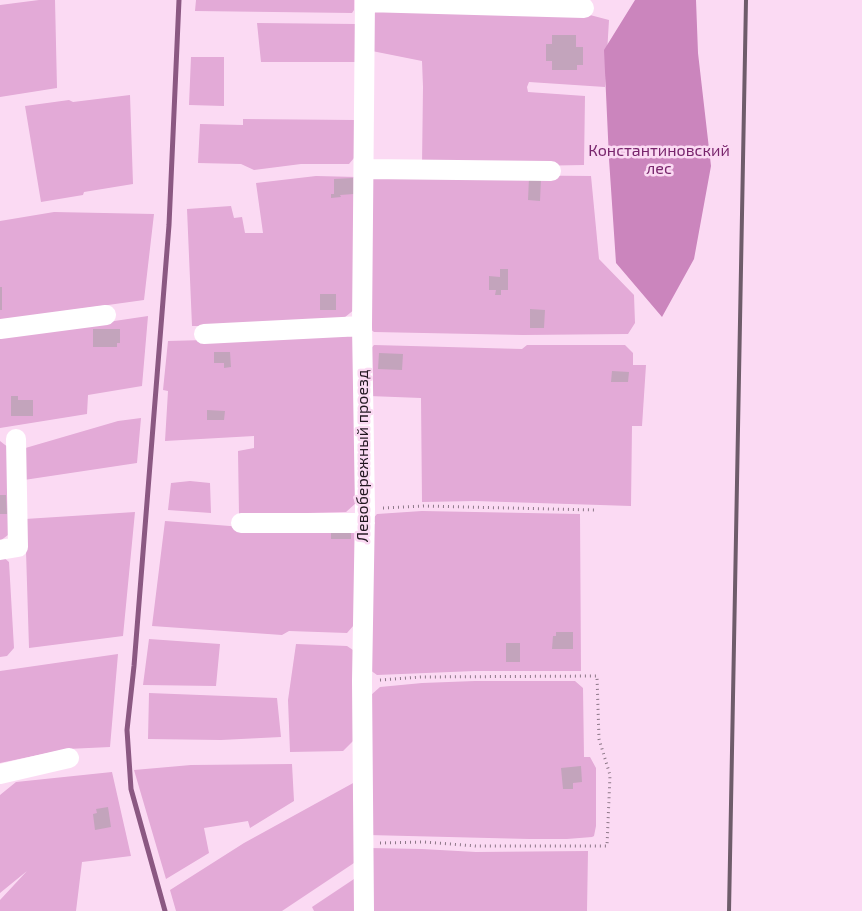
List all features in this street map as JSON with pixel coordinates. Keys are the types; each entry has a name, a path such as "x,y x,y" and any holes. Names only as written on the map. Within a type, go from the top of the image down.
{"street":[{"path":"365,1 584,8"},
{"name":"Левобережный проезд","path":"364,911 362,681 365,516 362,326 365,169 365,1"},
{"path":"365,169 551,171"},
{"path":"0,329 106,315"},
{"path":"204,334 362,326"},
{"path":"0,550 18,547 16,440"},
{"path":"241,522 365,516"},
{"path":"0,774 69,758"}],"path":[{"path":"365,516 423,506 595,510"},
{"path":"362,681 421,677 597,676 599,739 610,775 607,846 476,846 424,842 362,844"}],"shaded area":[{"path":"55,0 57,88 0,97 0,5"},
{"path":"196,0 354,0 354,10 352,13 195,11"},
{"path":"381,7 590,15 609,20 605,87 529,82 527,87 528,92 585,96 584,165 422,165 422,61 372,51 373,14"},
{"path":"257,23 357,24 356,62 261,62"},
{"path":"191,57 224,57 224,106 189,105"},
{"path":"130,95 133,184 84,192 83,195 41,202 25,106"},
{"path":"243,119 355,120 354,158 349,164 301,164 254,170 241,164 198,163 200,124 243,125"},
{"path":"478,175 591,176 599,259 634,295 635,323 628,334 523,335 374,332 369,328 372,177"},
{"path":"316,176 357,177 355,309 339,322 263,326 192,326 187,209 231,206 234,218 242,217 245,233 263,233 256,183"},
{"path":"54,212 154,214 144,300 0,320 0,221"},
{"path":"148,316 142,386 88,395 87,414 0,428 0,338"},
{"path":"355,336 356,503 346,512 308,513 308,516 239,515 238,451 254,448 254,436 165,441 168,391 163,390 168,341"},
{"path":"374,345 522,349 527,345 625,345 633,353 633,365 646,365 642,426 632,426 631,506 475,501 422,502 421,398 369,396 368,352"},
{"path":"141,418 137,463 24,480 22,449 118,421"},
{"path":"0,441 9,448 8,535 0,541"},
{"path":"190,481 210,483 211,513 168,510 171,483"},
{"path":"422,511 580,514 581,671 475,671 377,675 370,670 371,521 377,514"},
{"path":"135,512 123,636 29,648 25,519"},
{"path":"165,521 256,528 357,528 354,625 347,633 289,631 282,635 152,626"},
{"path":"0,556 9,562 14,648 7,656 0,657"},
{"path":"149,639 220,644 216,686 143,685"},
{"path":"296,644 347,646 356,652 355,739 343,751 290,752 288,700"},
{"path":"118,654 110,747 67,749 0,763 0,671"},
{"path":"475,681 575,681 583,688 584,757 590,757 596,768 596,826 594,836 567,839 529,839 368,835 371,695 380,687"},
{"path":"149,693 277,698 281,737 221,740 148,739"},
{"path":"292,764 294,801 250,828 248,821 204,828 209,853 166,879 134,770 191,765"},
{"path":"112,772 131,856 82,862 76,911 0,911 0,900 27,871 0,893 0,795 16,782"},
{"path":"355,782 354,863 282,911 176,911 170,890 244,843"},
{"path":"368,848 476,852 588,851 587,911 371,911"},
{"path":"354,879 356,911 314,911 312,907"}],"green space":[{"name":"Константиновский лес","path":"635,0 696,0 698,53 711,166 694,259 662,317 616,263 604,50"}],"building":[{"path":"552,35 576,35 576,47 583,47 583,65 577,65 577,70 552,70 552,61 546,61 546,44 552,44"},
{"path":"353,178 354,194 331,198 331,194 334,194 334,179"},
{"path":"529,178 541,178 540,201 528,200"},
{"path":"500,269 508,269 508,290 501,290 501,295 495,295 496,290 489,290 489,276 500,277"},
{"path":"0,287 2,287 2,310 0,310"},
{"path":"320,294 336,294 336,310 320,310"},
{"path":"530,309 545,310 544,328 530,328"},
{"path":"93,329 120,329 120,343 117,343 117,347 93,347"},
{"path":"214,352 230,352 231,367 224,368 224,363 214,363"},
{"path":"379,353 403,354 402,370 378,369"},
{"path":"612,371 629,372 628,382 611,382"},
{"path":"11,396 18,396 18,400 33,400 33,416 11,416"},
{"path":"207,410 225,411 224,420 207,420"},
{"path":"0,495 6,495 7,514 0,514"},
{"path":"331,528 351,528 351,539 331,539"},
{"path":"556,632 573,632 573,649 552,649 553,636 556,636"},
{"path":"506,643 520,643 520,662 506,662"},
{"path":"581,766 582,782 573,783 573,789 563,789 561,768"},
{"path":"108,807 111,827 95,830 93,814 97,813 96,809"}],"waterway":[{"path":"165,911 131,789 127,730 134,666 169,225 179,0"}],"railway":[{"path":"729,911 746,0"}]}
